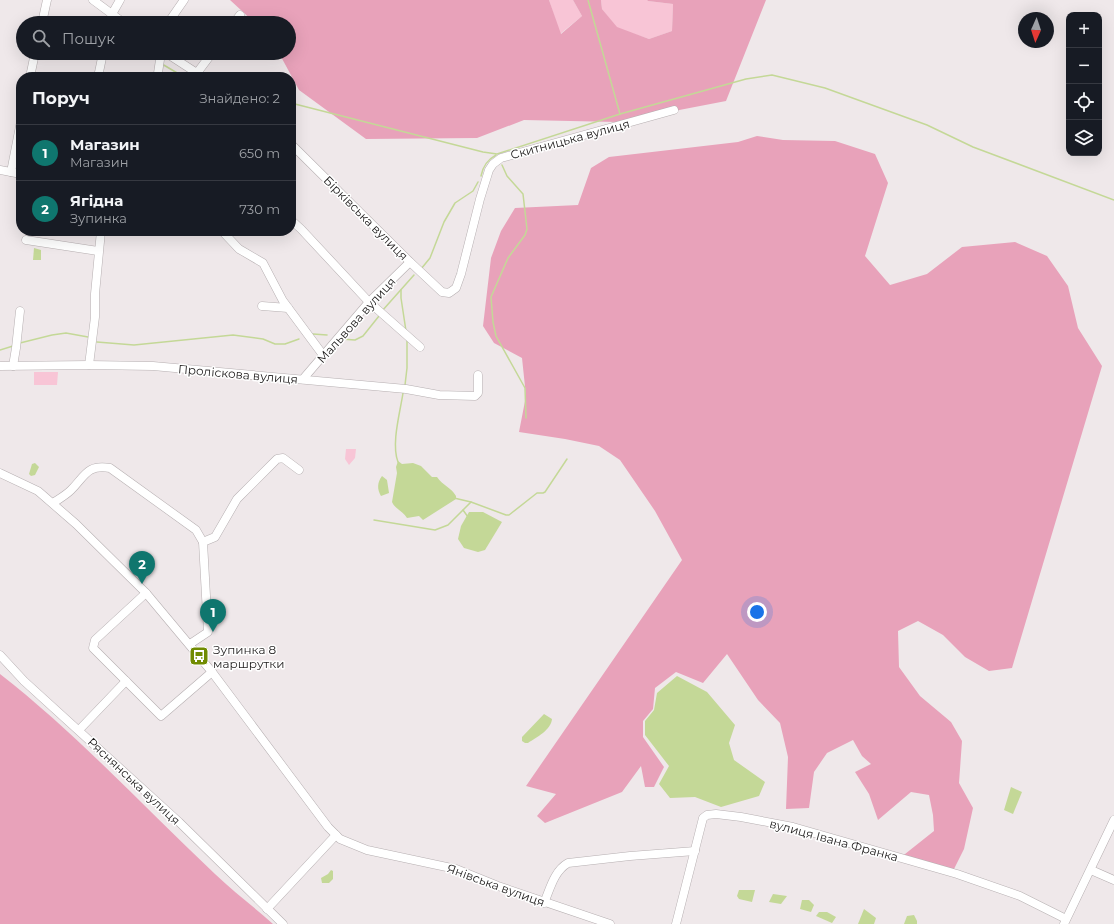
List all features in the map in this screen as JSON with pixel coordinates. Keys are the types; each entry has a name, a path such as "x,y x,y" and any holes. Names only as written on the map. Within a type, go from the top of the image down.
{"street":[{"path":"44,16 47,0"},
{"path":"93,0 115,16"},
{"path":"112,14 120,0"},
{"path":"173,16 184,0"},
{"path":"31,72 34,60"},
{"path":"99,72 102,60"},
{"path":"177,60 195,72"},
{"path":"202,72 208,60"},
{"name":"Скитницька вулиця","path":"442,292 449,293 456,288 480,199 489,170 493,164 501,158 674,110"},
{"path":"11,172 16,146"},
{"name":"Бірківська вулиця","path":"296,149 442,292"},
{"path":"0,170 16,173"},
{"path":"296,224 369,302 420,347"},
{"path":"89,365 95,317 94,294 98,269 98,251 100,236"},
{"path":"227,236 239,249 263,263 283,301 323,355"},
{"path":"26,240 98,251"},
{"name":"Мальвова вулиця","path":"303,379 369,302 410,262"},
{"path":"262,306 288,308"},
{"path":"13,366 20,311"},
{"name":"Проліскова вулиця","path":"1,369 13,366 153,366 406,389 439,395 475,396 478,393 478,375"},
{"path":"203,542 215,537 237,499 277,459 284,459 299,470"},
{"path":"53,503 71,490 88,471 96,468 110,468 196,530 203,542 208,632 190,644"},
{"path":"0,473 38,491 53,503 146,593 212,672 336,836 267,909"},
{"path":"146,593 95,640 93,648 161,716 212,672"},
{"name":"Ряснянська вулиця","path":"0,655 24,681 179,822 283,924"},
{"path":"79,730 126,681"},
{"name":"вулиця Івана Франка","path":"676,924 703,818 707,815 741,817 793,827 957,874 1020,896 1065,921"},
{"path":"1065,921 1114,820"},
{"name":"Янівська вулиця","path":"336,836 352,845 366,850 456,869 498,886 610,924"},
{"path":"544,902 557,872 561,867 568,863 695,851"},
{"path":"1091,870 1114,880"}],"shaded area":[{"path":"230,0 549,0 561,34 582,16 573,0 601,0 602,9 617,27 649,39 672,31 673,4 647,0 766,0 726,101 617,122 524,120 477,138 366,139 299,90 296,84 296,72 289,72 283,60 296,60 296,16 247,16"},
{"path":"549,0 573,0 582,16 560,34"},
{"path":"601,0 647,0 673,4 672,31 649,39 617,28 602,9"},
{"path":"757,136 783,140 835,141 875,154 888,183 865,256 890,285 927,274 962,247 1015,242 1047,256 1068,286 1078,328 1102,366 1012,668 989,671 965,657 943,635 918,621 898,631 899,667 920,696 951,722 962,741 959,783 973,808 964,849 954,869 930,868 900,858 934,831 933,815 929,795 911,792 878,820 869,794 855,772 871,764 862,756 853,740 827,753 814,772 809,808 786,809 788,757 780,723 758,700 727,654 703,683 676,672 655,688 653,709 643,721 643,737 664,767 654,787 645,787 641,766 622,792 545,823 537,816 556,794 526,786 682,560 655,511 620,460 599,446 519,432 526,396 522,358 494,343 483,326 491,258 501,231 515,208 578,205 591,168 609,157 738,142"},
{"path":"34,248 41,250 41,260 33,260"},
{"path":"34,372 58,372 57,385 34,385"},
{"path":"346,449 356,449 355,458 349,465 345,459"},
{"path":"398,461 402,464 413,463 421,466 432,477 437,477 452,490 456,496 456,499 423,520 419,516 407,518 392,502"},
{"path":"35,463 39,467 35,475 31,476 29,474 32,464"},
{"path":"382,476 387,480 389,493 381,496 378,486"},
{"path":"469,512 483,512 502,522 485,550 478,552 464,548 458,539 461,526"},
{"path":"0,674 56,721 110,771 215,874 273,924 0,924"},
{"path":"677,676 707,692 735,725 729,743 734,760 765,782 759,796 721,807 695,797 670,798 659,784 669,766 645,735 645,721 654,710 657,693"},
{"path":"544,714 552,719 549,727 528,743 522,741 522,737"},
{"path":"1011,787 1022,792 1013,814 1004,810"},
{"path":"331,870 333,871 333,879 329,883 322,883 321,878 328,874"},
{"path":"739,890 755,890 752,902 739,899 737,896"},
{"path":"773,894 787,896 781,904 769,902"},
{"path":"802,900 809,900 814,905 811,912 800,909"},
{"path":"864,909 876,918 874,924 858,924"},
{"path":"819,912 827,912 836,917 832,923 816,916"},
{"path":"914,915 917,924 904,924 907,916"}],"waterway":[{"path":"588,0 620,114"},
{"path":"162,64 176,72"},
{"path":"296,104 483,152 497,154 620,114 746,79 772,75 825,88 927,125 973,147 1114,200"},
{"path":"481,176 486,164 496,155"},
{"path":"502,165 507,176 523,194 527,229 525,235 508,258 491,297 493,322 496,336 525,388 526,418"},
{"path":"421,269 430,258 444,222 455,203 473,191 478,182"},
{"path":"382,311 414,275"},
{"path":"401,290 406,331"},
{"path":"341,339 355,340 363,336 379,316"},
{"path":"20,343 66,333 88,337"},
{"path":"313,334 327,335"},
{"path":"97,342 134,345 233,335 263,339 275,344 285,344 299,339"},
{"path":"405,385 407,368 407,339"},
{"path":"0,350 13,346"},
{"path":"398,462 395,446 403,393"},
{"path":"454,498 509,515 537,493 545,492 567,459"},
{"path":"374,520 435,530 448,525 471,502"},
{"path":"463,510 468,517"}],"place":[{"name":"Ягідна","path":"142,584"},
{"name":"Магазин","path":"213,632"},
{"name":"Зупинка 8 маршрутки","path":"199,656"}]}
